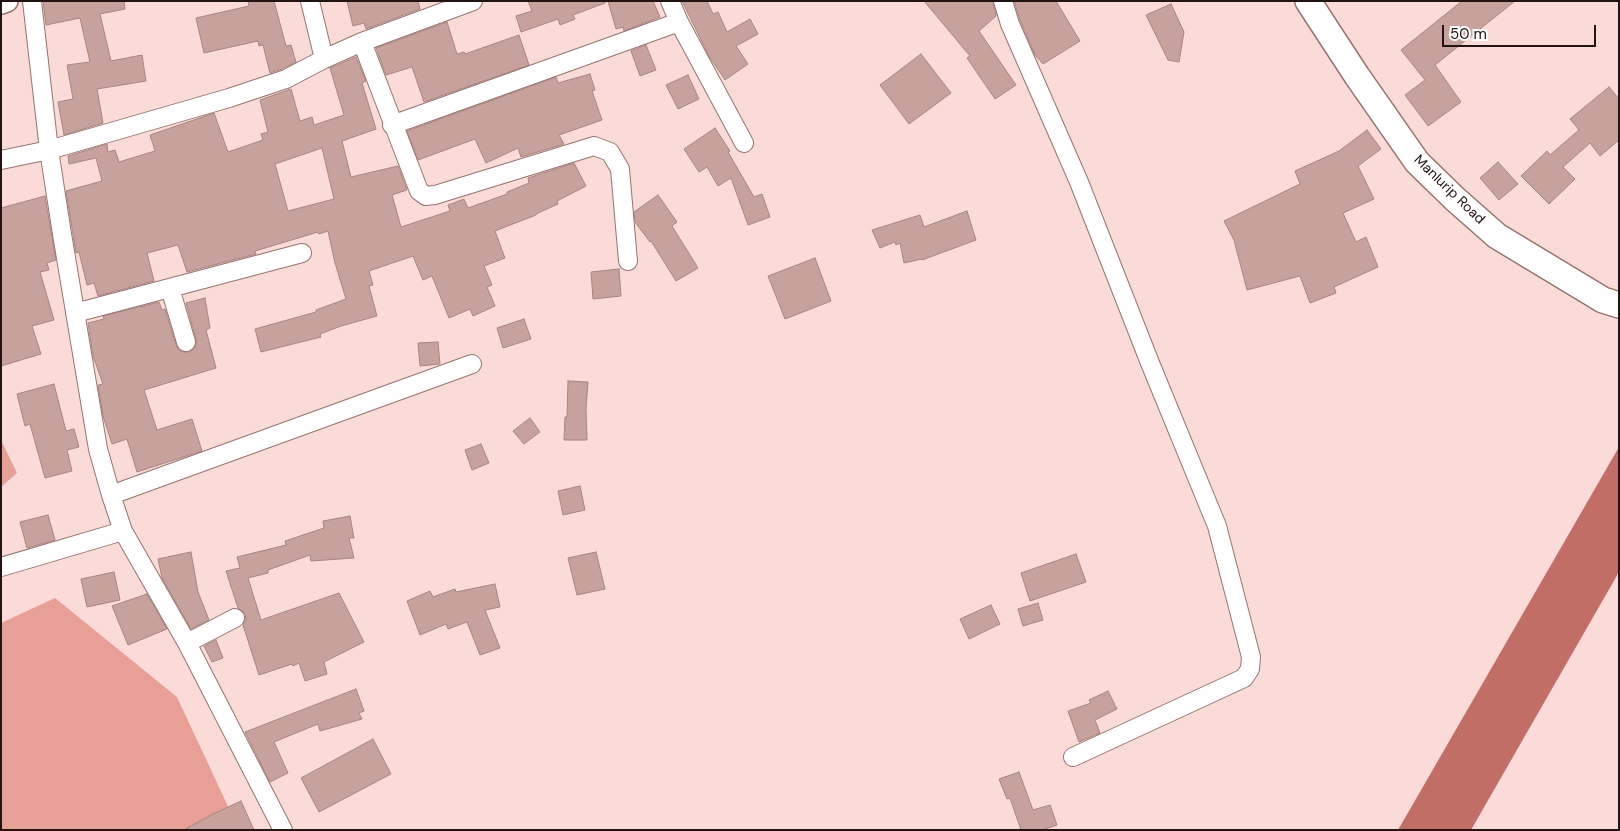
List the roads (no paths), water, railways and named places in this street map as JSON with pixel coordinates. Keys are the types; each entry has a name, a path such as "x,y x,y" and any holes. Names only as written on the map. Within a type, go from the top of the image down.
{"main road":[{"name":"Manlurip Road","path":"1308,1 1417,162 1497,236 1603,300 1619,306"}],"street":[{"path":"1,3 7,1"},
{"path":"32,1 49,150 98,449 111,495 123,530 186,643 283,830"},
{"path":"310,1 324,59"},
{"path":"1,160 49,150 229,98 286,79 362,42 473,1"},
{"path":"670,1 679,22 744,143"},
{"path":"1003,1 1010,24 1079,182 1217,526 1251,657 1250,668 1244,678 1073,757"},
{"path":"392,125 679,22"},
{"path":"362,42 392,125 419,191 426,196 435,195 594,146 610,152 620,169 628,261"},
{"path":"76,313 302,253"},
{"path":"170,288 186,342"},
{"path":"111,495 472,364"},
{"path":"1,567 123,530"},
{"path":"186,643 236,618"}]}
